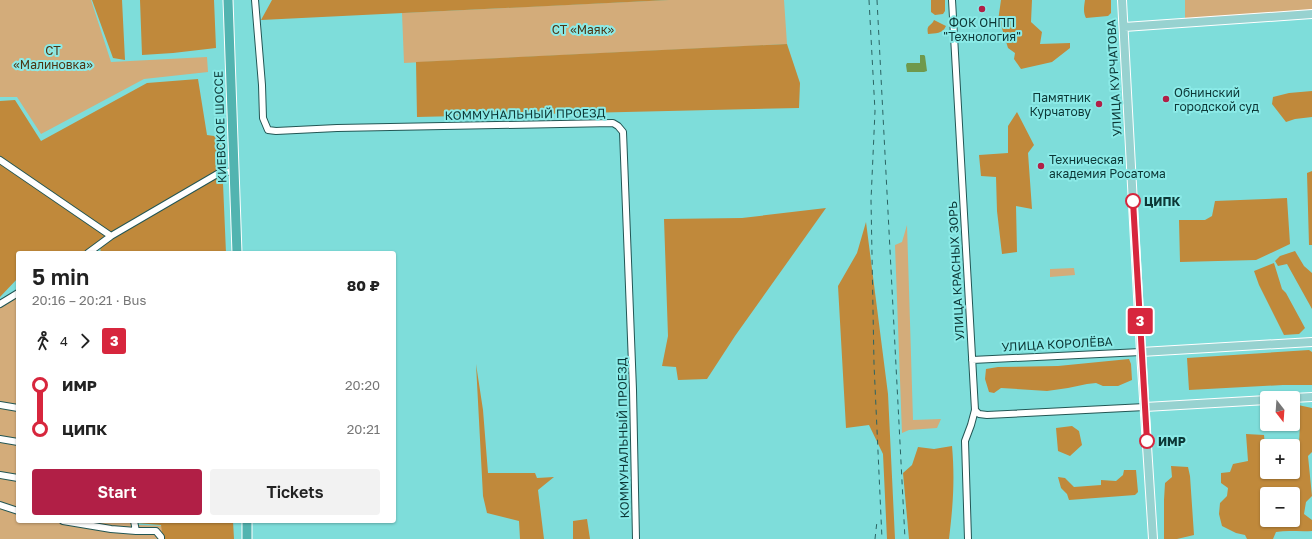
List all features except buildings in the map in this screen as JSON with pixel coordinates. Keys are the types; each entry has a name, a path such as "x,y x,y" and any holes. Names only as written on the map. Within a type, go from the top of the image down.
{"highway":[{"name":"КИЕВСКОЕ ШОССЕ","path":"228,0 237,251"},
{"path":"246,523 247,539"}],"main road":[{"name":"УЛИЦА КУРЧАТОВА","path":"1122,0 1141,352 1153,539"},
{"path":"1124,27 1312,14"},
{"name":"УЛИЦА КОРОЛЁВА","path":"1141,352 1312,342"},
{"path":"1300,398 1312,397"},
{"path":"1145,407 1260,400"}],"street":[{"name":"КОММУНАЛЬНЫЙ ПРОЕЗД","path":"255,0 262,85 262,118 268,130 613,123 624,132 633,383 636,539"},
{"name":"УЛИЦА КРАСНЫХ ЗОРЬ","path":"952,0 975,410 972,425 965,441 968,539"},
{"path":"0,160 111,236"},
{"path":"96,251 111,236 219,172 234,171"},
{"path":"0,304 16,294"},
{"name":"УЛИЦА КОРОЛЁВА","path":"972,360 1141,352"},
{"path":"0,405 16,408"},
{"path":"975,410 979,414 987,415 1145,407"},
{"path":"0,439 16,442"},
{"path":"0,475 16,478"},
{"path":"0,505 16,510"},
{"path":"74,523 111,529 156,531 161,539"},
{"path":"134,523 136,530"}],"green space":[{"name":"СТ «Малиновка»","path":"0,0 91,0 111,62 207,57 208,72 144,79 41,134 17,97 0,97"},
{"name":"СТ «Маяк»","path":"669,0 784,0 787,44 404,63 402,13"},
{"path":"1185,0 1312,0 1312,12 1185,19"},
{"path":"907,225 913,420 941,419 937,428 909,430 902,433 895,245 902,242"},
{"path":"1074,268 1075,275 1050,277 1050,269"},
{"path":"16,298 16,523 136,523 137,525 166,526 165,539 0,539 0,307"}],"shaded area":[{"path":"92,0 122,0 125,60 113,58"},
{"path":"140,0 214,0 216,48 142,55"},
{"path":"272,0 669,0 261,20"},
{"path":"931,0 945,0 945,11 943,14 935,15 931,12"},
{"path":"1001,0 1032,0 1031,22 1042,32 1040,44 1070,43 1070,48 1052,62 1021,69 1014,59 1015,53 1008,48 1000,22 998,21"},
{"path":"1085,0 1111,0 1111,13 1108,16 1086,18 1084,12"},
{"path":"934,20 946,26 945,29 941,32 928,34 928,27"},
{"path":"787,44 800,83 799,108 417,117 416,62"},
{"path":"920,55 925,56 927,71 907,72 907,63 920,63"},
{"path":"198,79 207,135 221,137 226,251 101,251 100,247 90,251 16,251 16,280 0,297 0,101 15,100 41,141 147,83"},
{"path":"1312,91 1312,117 1295,119 1286,122 1272,104 1273,97 1289,93"},
{"path":"1017,112 1034,145 1028,153 1032,209 1016,206 1017,252 1002,254 997,211 996,177 981,176 979,155 1008,153 1008,126"},
{"path":"1312,171 1312,245 1309,245 1307,173"},
{"path":"1287,198 1290,244 1256,260 1180,262 1179,220 1205,220 1212,216 1215,201"},
{"path":"826,208 735,336 707,379 678,380 676,367 662,366 668,336 664,219 742,218"},
{"path":"866,222 888,394 895,539 887,539 883,454 869,425 846,428 838,286 857,253"},
{"path":"1295,251 1304,266 1312,273 1312,309 1287,264 1278,266 1275,261 1280,256"},
{"path":"1274,263 1282,289 1286,293 1305,328 1299,334 1284,335 1259,285 1254,271"},
{"path":"1309,350 1312,352 1312,385 1189,390 1187,358"},
{"path":"1129,359 1131,364 1132,380 1118,386 1103,386 1096,383 1047,391 1001,388 994,393 989,392 985,379 986,369 998,367 1058,366"},
{"path":"476,364 483,410 488,473 535,473 537,478 554,477 538,490 544,539 520,539 519,521 487,513 483,496"},
{"path":"1300,405 1312,408 1312,452 1308,456 1312,496 1306,502 1304,514 1312,520 1312,531 1280,531 1276,532 1273,539 1247,539 1245,535 1236,533 1222,526 1219,514 1220,503 1227,496 1228,488 1221,483 1221,473 1230,472 1233,464 1248,461 1246,434 1264,435 1264,439 1260,439 1260,479 1300,479"},
{"path":"1072,426 1079,431 1082,445 1070,456 1058,451 1056,428"},
{"path":"952,446 953,492 949,539 909,539 903,473 912,465 918,447 934,449"},
{"path":"1171,466 1188,467 1190,476 1194,535 1177,539 1164,539 1165,483 1172,477"},
{"path":"1124,470 1136,470 1138,492 1135,495 1069,500 1067,494 1061,488 1058,477 1065,478 1074,487 1101,485 1101,480 1116,481 1123,475"},
{"path":"587,519 590,539 573,539 573,521"},
{"path":"136,523 233,523 234,539 163,539 161,525"}],"railway":[{"path":"869,0 875,111 871,200 874,364 882,539"},
{"path":"877,0 905,539"},
{"path":"875,539 877,521"}],"bus line":[{"name":"3","path":"1133,201 1147,441"}],"place":[{"name":"ФОК ОНПП \"Технология\"","path":"982,9"},
{"name":"Обнинский городской суд","path":"1166,99"},
{"name":"Памятник Курчатову","path":"1099,104"},
{"name":"Техническая академия Росатома","path":"1041,166"},
{"name":"ЦИПК","path":"1133,201"},
{"name":"ИМР","path":"1147,441"}]}
